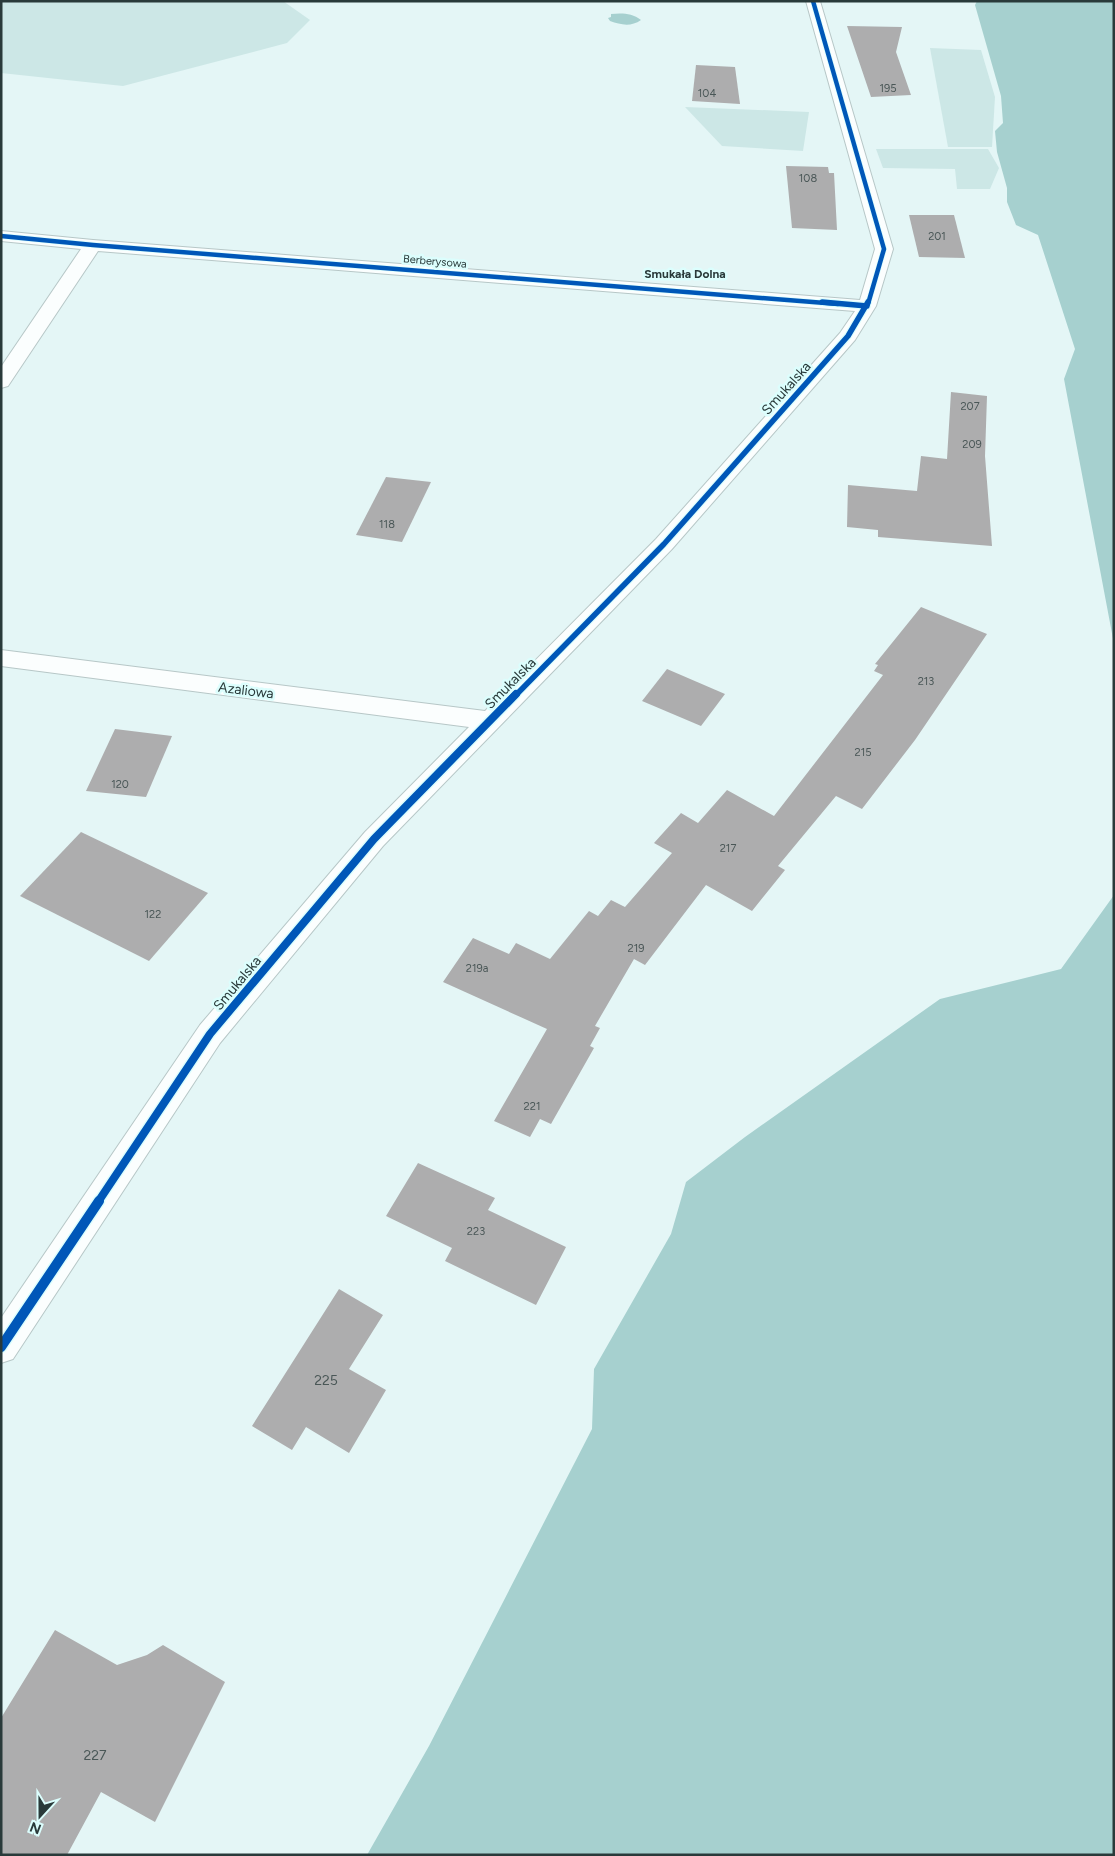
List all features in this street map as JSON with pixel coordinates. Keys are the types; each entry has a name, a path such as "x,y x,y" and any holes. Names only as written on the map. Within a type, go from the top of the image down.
{"street":[{"name":"Smukalska","path":"1,1347 210,1034 374,838 664,544 848,336 867,306 884,249 813,1"},
{"name":"Berberysowa","path":"1,236 93,245 867,306"},
{"path":"1,382 93,245"},
{"name":"Azaliowa","path":"1,658 490,721"}],"shaded area":[{"path":"1,1 283,1 310,20 287,43 123,86 1,73"},
{"path":"977,1 1114,1 1114,644 1064,379 1075,349 1038,235 1016,225 1007,202 1007,188 997,152 995,131 1003,123 1001,96 975,5"},
{"path":"611,14 627,14 641,20 626,25 618,24 610,21 608,18 611,17"},
{"path":"930,48 981,50 995,97 992,147 948,147"},
{"path":"685,107 809,112 803,151 722,146"},
{"path":"876,149 988,149 999,168 990,189 957,189 955,169 883,168"},
{"path":"1114,895 1114,1855 367,1855 429,1746 592,1429 594,1369 671,1234 686,1182 745,1137 940,999 1061,969"}],"building":[{"path":"847,26 902,27 896,52 911,95 871,97"},
{"path":"696,65 735,67 740,104 692,101"},
{"path":"786,166 828,167 829,173 834,173 837,230 792,228"},
{"path":"909,215 954,215 965,258 919,257"},
{"path":"951,392 987,396 985,456 992,546 878,537 878,530 847,527 848,485 917,491 921,456 947,459"},
{"path":"386,477 431,482 402,542 356,535"},
{"path":"921,607 987,634 915,740 862,809 836,796 778,866 785,870 752,911 706,885 645,965 634,959 595,1026 600,1028 590,1046 594,1048 551,1124 540,1119 530,1137 494,1121 547,1029 443,982 473,938 509,954 516,943 550,959 589,911 598,916 611,900 625,907 672,853 654,843 681,813 698,823 727,790 774,816 883,675 874,671 878,665 875,664"},
{"path":"667,669 725,694 701,726 642,701"},
{"path":"115,729 172,736 146,797 86,791"},
{"path":"81,832 208,893 149,961 20,896"},
{"path":"418,1163 495,1198 488,1210 566,1247 536,1305 445,1261 452,1248 386,1216"},
{"path":"339,1289 383,1315 349,1369 386,1390 349,1453 306,1427 292,1450 252,1426"},
{"path":"55,1630 117,1665 147,1655 163,1645 225,1682 155,1822 101,1792 67,1855 1,1855 1,1718"}],"cycle path":[{"path":"1,1347 210,1034 374,839 664,544 848,336 867,306 884,249 813,1"},
{"path":"1,236 93,245 867,306"}],"district":[{"name":"Smukała Dolna","path":"685,274"}]}
